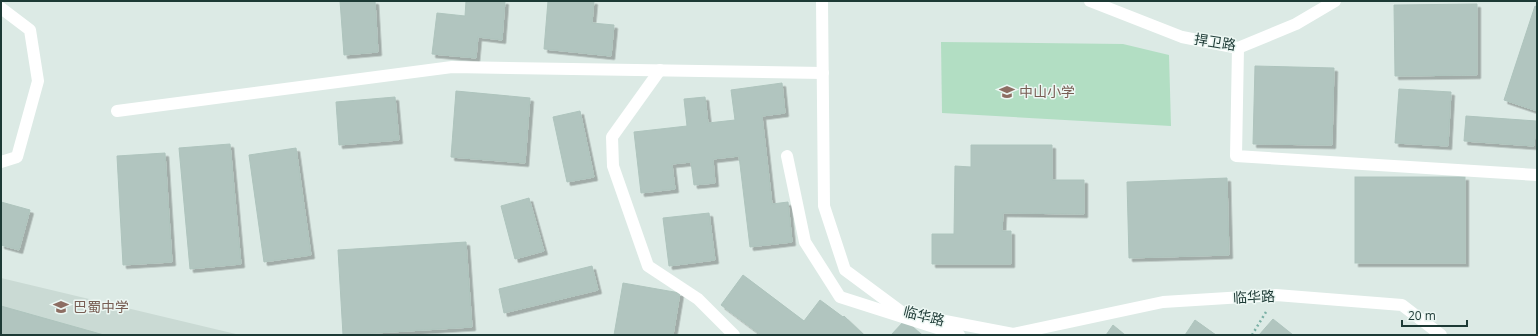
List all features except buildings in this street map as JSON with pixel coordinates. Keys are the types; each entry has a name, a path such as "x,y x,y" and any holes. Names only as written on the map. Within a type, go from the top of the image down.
{"street":[{"name":"临华路","path":"822,1 824,206 845,270 903,313 1013,334 1038,332 1163,302 1276,295 1402,305 1441,335"},
{"name":"捍卫路","path":"1090,1 1182,37 1238,48 1296,24 1335,1"},
{"path":"1,8 30,30 38,81 17,157 1,162"},
{"path":"1238,48 1236,156 1537,175"},
{"path":"117,111 452,67 823,73"},
{"path":"660,70 612,137 613,166 648,266 698,299 734,335"},
{"path":"787,156 805,242 840,297 959,335"}],"shaded area":[{"name":"巴蜀中学","path":"1,278 240,335 1,335"}],"green space":[{"path":"941,42 1123,44 1169,55 1171,126 942,113"}],"place":[{"name":"中山小学","path":"1007,92"},
{"name":"巴蜀中学","path":"61,307"}]}
